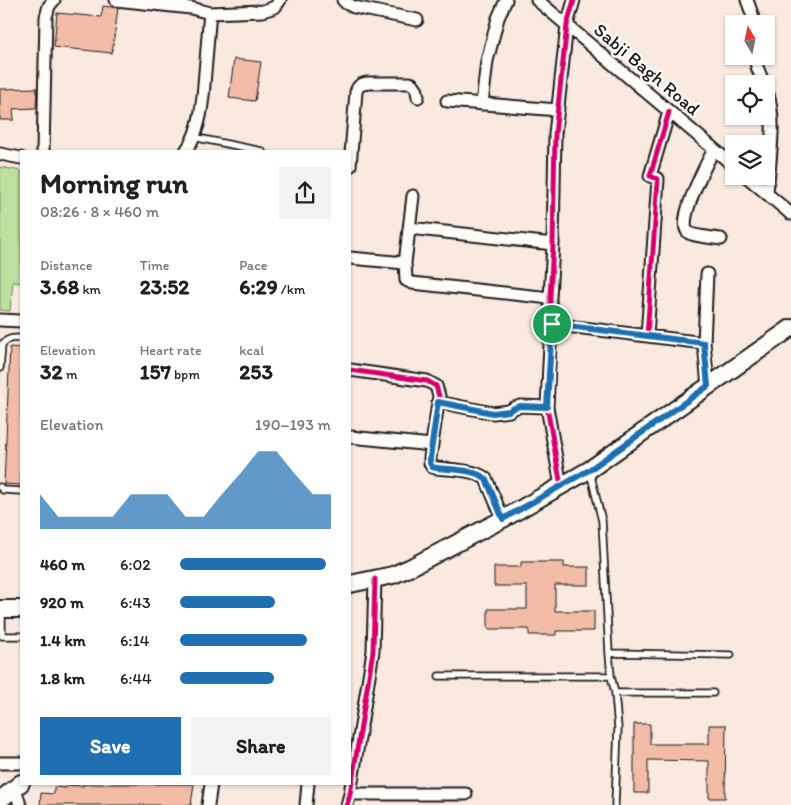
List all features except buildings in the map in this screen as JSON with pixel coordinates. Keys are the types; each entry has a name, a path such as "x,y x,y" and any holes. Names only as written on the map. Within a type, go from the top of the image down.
{"main road":[{"path":"351,584 393,575 409,568 503,519 589,470 791,328"},
{"path":"1,609 20,609"},
{"path":"0,800 18,785"}],"street":[{"path":"43,150 46,17 49,6 54,0"},
{"path":"116,0 191,8 263,11 275,7 280,0"},
{"path":"343,0 346,3 354,3 417,20"},
{"path":"482,104 486,60 498,18 506,0"},
{"name":"Sabji Bagh Road","path":"537,0 725,158"},
{"path":"561,486 547,407 552,324 550,298 555,134 567,25 574,0"},
{"path":"747,0 752,15"},
{"path":"186,150 193,137 202,108 206,8"},
{"path":"351,154 357,87 368,83 410,83 416,88 418,97"},
{"path":"447,101 558,110"},
{"path":"647,336 658,179 650,176 670,112"},
{"path":"767,194 772,125"},
{"path":"714,149 696,185 685,221 685,229 689,233 720,239"},
{"path":"0,154 20,158"},
{"path":"756,185 791,214"},
{"path":"414,196 405,263 406,280 412,283 550,298"},
{"path":"409,228 553,244"},
{"path":"351,258 405,263"},
{"path":"707,274 704,343 708,386"},
{"path":"0,320 20,321"},
{"path":"552,324 704,343"},
{"path":"351,370 427,381 436,386 439,396 430,458 432,467 481,474 486,479 503,519"},
{"path":"438,402 493,413 509,411 520,406 547,407"},
{"path":"351,437 432,445"},
{"path":"375,579 373,651 349,799 466,794"},
{"path":"0,762 20,763"},
{"path":"18,785 20,805"},
{"path":"208,805 211,785"},
{"path":"306,805 308,785"}],"lane":[{"path":"193,137 257,150"},
{"path":"0,368 2,344 7,340 20,338"},
{"path":"589,470 602,521 609,653 618,728 615,805"},
{"path":"0,487 3,490 20,491"},
{"path":"1,609 2,636 20,636"},
{"path":"609,653 732,655"},
{"path":"439,676 611,676"},
{"path":"615,693 713,693"}],"green space":[{"path":"0,167 20,171 20,283 13,282 10,311 0,310"}],"cycle path":[{"path":"561,486 547,407 551,324 550,298 555,134 567,25 574,0"},
{"path":"647,336 658,179 650,176 669,112"},
{"path":"351,370 427,381 436,386 439,396 430,458 432,467 476,473 486,479 503,519"},
{"path":"347,805 373,651 375,579"}],"route":[{"path":"552,324 704,343 708,386 589,470 503,519 486,479 481,474 432,467 430,458 438,402 493,413 509,411 520,406 547,407 552,324"}]}
